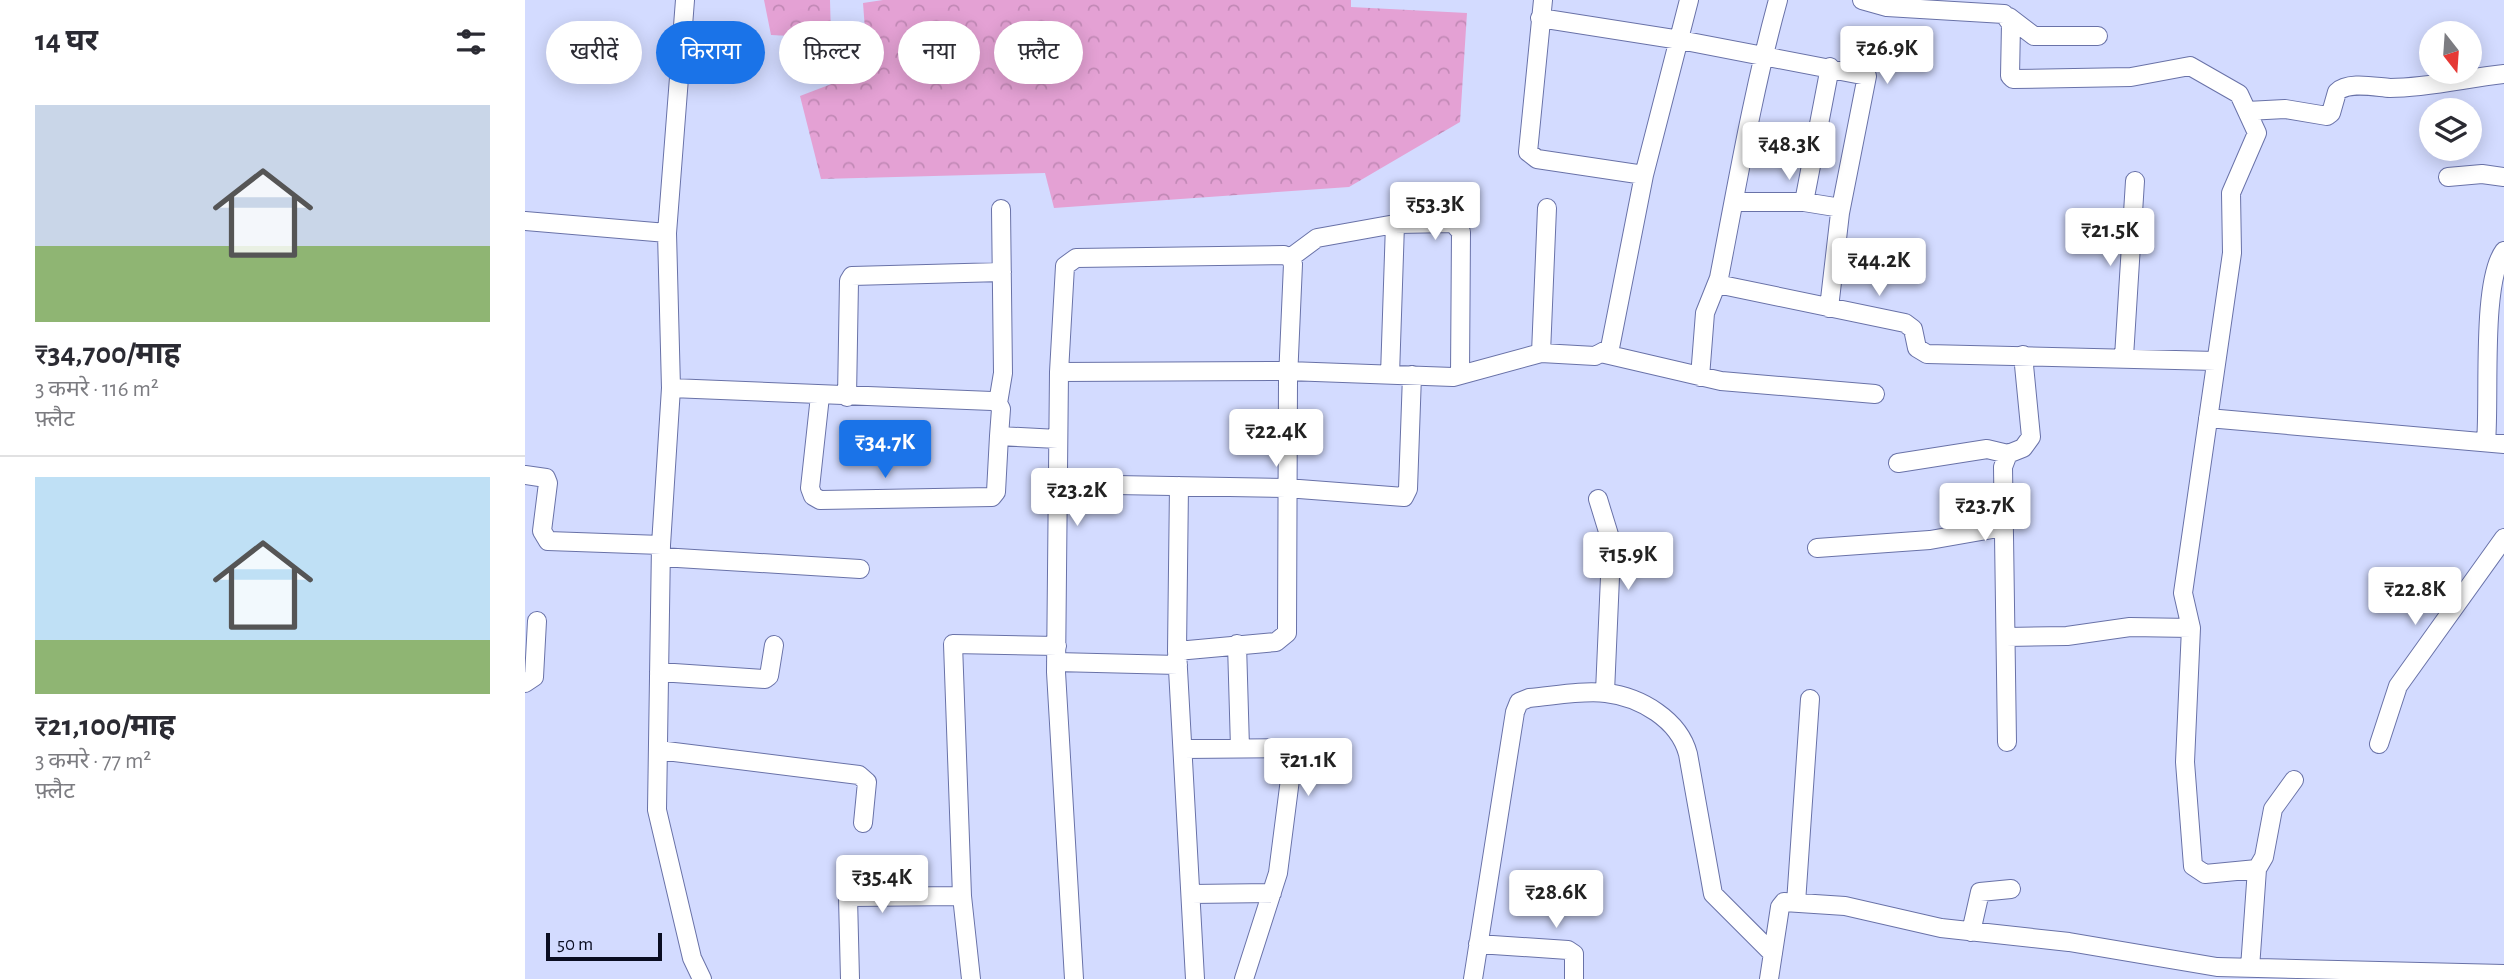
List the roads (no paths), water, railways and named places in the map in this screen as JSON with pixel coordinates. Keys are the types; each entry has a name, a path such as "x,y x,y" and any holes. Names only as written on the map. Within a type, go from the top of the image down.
{"street":[{"path":"685,0 667,233 671,388 661,551 657,810 692,958 702,979"},
{"path":"1605,354 1610,348 1644,175 1689,0"},
{"path":"1700,377 1705,313 1719,278 1763,55 1778,0"},
{"path":"1862,0 1887,7 2009,17 2034,36 2098,36"},
{"path":"1644,175 1537,159 1528,152 1542,9 1680,40 1863,73 1868,80 1841,208 1829,308"},
{"path":"2009,17 2010,76 2013,79 2131,77 2190,66 2239,94 2257,133 2231,193 2232,253 2183,593 2191,628 2185,762 2193,866 2205,874 2257,869"},
{"path":"1804,202 1830,67"},
{"path":"2247,111 2285,109 2327,116 2332,113 2337,92 2345,87 2407,87 2504,74"},
{"path":"2448,177 2482,174 2504,177"},
{"path":"2124,357 2135,181"},
{"path":"1734,202 1804,202 1841,208"},
{"path":"1541,353 1547,208"},
{"path":"820,396 810,488 813,496 820,500 992,497 996,492 1001,409 998,403 1003,373 1001,209"},
{"path":"525,221 667,233"},
{"path":"1290,258 1317,238 1395,223 1453,223 1461,232 1460,375"},
{"path":"1390,374 1395,223"},
{"path":"2208,418 2495,443 2490,397 2489,329 2495,266 2504,251"},
{"path":"971,979 962,896 953,644 1057,654 1178,658 1237,644 1276,642 1287,633 1286,488 1293,264 1290,258 1284,255 1076,258 1065,266 1062,275 1057,654 1074,979"},
{"path":"848,397 849,281 852,276 858,273 1002,272"},
{"path":"1719,278 1722,285 1729,288 1910,325 1921,353 2217,361"},
{"path":"1059,372 1288,371 1460,375 1541,353 1595,356 1605,354 1700,377 1875,394"},
{"path":"1898,463 1987,449 2008,454 2024,448 2031,437 2023,355"},
{"path":"1058,484 1286,488 1404,497 1409,489 1412,375"},
{"path":"671,388 998,403"},
{"path":"999,436 1058,439"},
{"path":"2007,742 2003,467 2008,454"},
{"path":"525,475 546,478 548,484 542,531 548,541 860,569"},
{"path":"1179,486 1178,658 1195,979"},
{"path":"1598,499 1610,538 1611,554 1605,692"},
{"path":"1817,548 1930,540 2004,527"},
{"path":"2379,744 2398,686 2478,570 2504,538"},
{"path":"525,683 534,677 537,621"},
{"path":"2006,637 2067,636 2130,626 2191,628"},
{"path":"1237,644 1240,748"},
{"path":"659,672 765,679 769,676 773,645"},
{"path":"1473,979 1515,712 1519,702 1529,698 1605,692 1627,698 1670,722 1684,738 1713,894 1773,954"},
{"path":"1796,903 1809,699"},
{"path":"1183,749 1290,747 1295,751 1278,873 1244,979"},
{"path":"658,750 859,775 867,782 863,823"},
{"path":"2243,971 2257,869 2264,857 2273,808 2294,780"},
{"path":"1971,932 1980,892 2011,889"},
{"path":"1191,894 1272,893"},
{"path":"850,979 848,897 962,896"},
{"path":"1769,979 1782,904 1796,903 1845,906 1941,929 2069,942 2243,971 2504,974"},
{"path":"1478,944 1568,950 1574,954 1574,979"}]}
